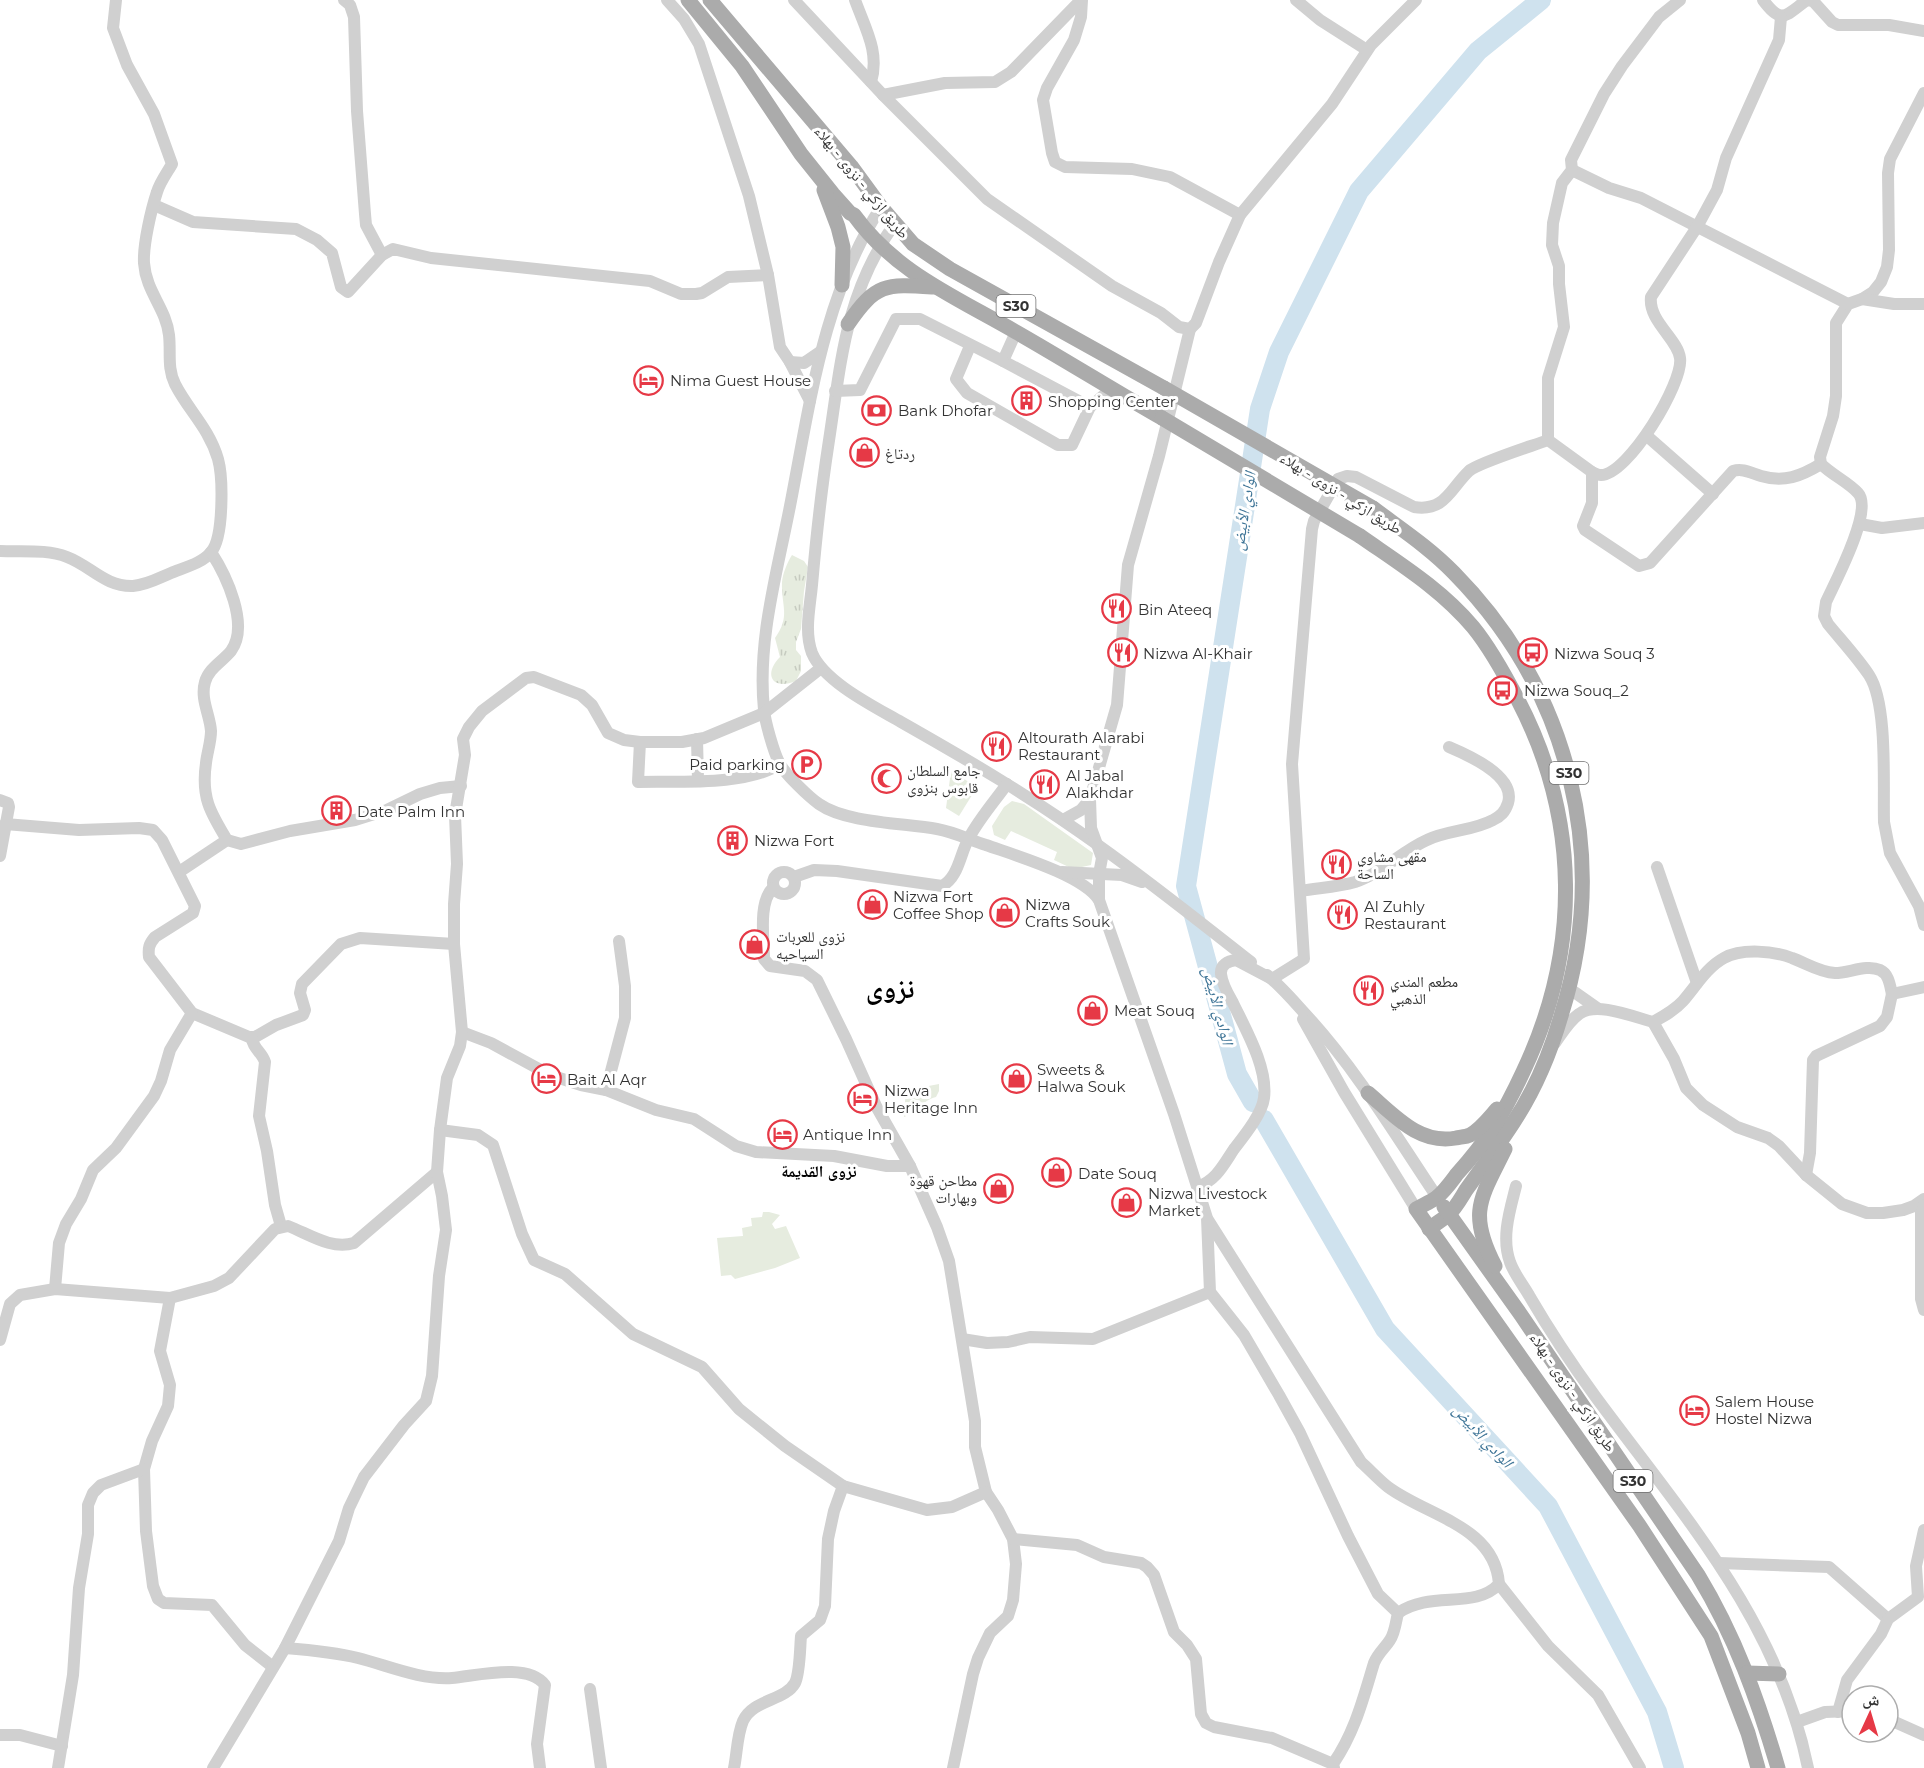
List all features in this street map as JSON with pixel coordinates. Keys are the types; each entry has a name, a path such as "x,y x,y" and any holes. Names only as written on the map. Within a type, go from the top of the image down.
{"main road":[{"name":"طريق ازكي - نزوى - بهلاء","path":"688,0 742,66 818,177 854,215 879,246 933,287 1016,332 1360,536 1429,583 1473,627 1505,675 1529,720 1548,772 1560,820 1566,861 1565,929 1552,995 1529,1059 1505,1111 1481,1148 1437,1197 1416,1209 1639,1525 1711,1636 1748,1733 1758,1768"},
{"name":"طريق ازكي - نزوى - بهلاء","path":"710,0 851,166 881,207 913,244 950,269 1373,508 1416,540 1454,573 1486,610 1525,668 1552,719 1571,780 1578,816 1583,864 1581,927 1570,989 1552,1047 1528,1100 1449,1215 1429,1229"},
{"path":"818,177 838,227 843,247 842,285"},
{"path":"848,324 863,302 884,288 900,285 933,287"},
{"path":"1368,1093 1410,1129 1425,1136 1447,1139 1469,1135 1485,1123 1504,1102 1529,1059"},
{"path":"1521,1315 1483,1243 1479,1220 1481,1198 1528,1100"},
{"name":"طريق ازكي - نزوى - بهلاء","path":"1437,1197 1521,1315 1698,1575 1715,1604 1747,1673 1761,1708 1778,1768"},
{"path":"1747,1673 1779,1674"}],"street":[{"path":"0,551 54,553 70,558 102,579 132,586 148,583 197,562 211,552 216,542 222,516 218,460 202,423 175,384 168,361 169,335 164,315 149,288 144,264 144,249 157,191 172,164 154,114 127,65 113,27 116,0"},
{"path":"344,0 350,4 354,18 364,214 366,225 382,255"},
{"path":"668,0 684,19 699,44 749,196 768,275 780,347 810,401"},
{"path":"794,0 871,82 987,198 1112,286 1161,313 1179,327 1190,329"},
{"path":"855,0 876,61 871,82"},
{"path":"883,94 945,83 995,82 1011,72 1082,0"},
{"path":"1082,0 1081,17 1074,40 1047,88 1043,100 1055,162 1065,167 1132,169 1170,177 1240,215"},
{"path":"1296,0 1320,20 1367,50"},
{"path":"1416,0 1367,50 1336,98 1240,215 1196,323 1190,329 1159,456 1128,565 1117,705 1090,799 1091,828 1102,858 1099,874 1099,900 1170,1103 1207,1218 1361,1462 1389,1488 1456,1524 1481,1543 1494,1560 1499,1584 1548,1646 1598,1695 1640,1768"},
{"path":"1548,440 1548,378 1564,327 1559,266 1552,245 1553,223 1562,183 1572,170 1572,160 1604,94 1659,17 1680,0"},
{"path":"1763,0 1774,14 1781,17 1807,0 1813,0 1832,22 1838,25 1889,25 1924,31"},
{"path":"1548,440 1592,472 1600,475 1606,474 1621,465 1647,436 1663,410 1681,365 1680,354 1652,309 1651,297 1697,227 1717,190 1726,158 1774,54 1779,40 1781,17"},
{"path":"1924,93 1890,159 1887,267 1877,287 1862,299 1848,304 1836,323 1836,396 1833,417 1820,457 1821,465 1860,494 1863,503 1860,524 1826,602 1824,616 1869,675 1876,690 1881,712 1886,837 1896,867 1919,906 1924,925"},
{"path":"1572,170 1609,188 1641,198 1848,304"},
{"path":"154,205 193,222 296,229 317,240 332,253 341,287 348,292 382,255 393,249 431,258 620,276 650,281 681,294 702,293 728,277 768,275"},
{"path":"881,207 866,231 842,285 820,352 762,652 764,712 780,764 809,796 826,809 849,817 944,830 1059,872 1088,888 1099,900"},
{"path":"895,223 879,246 861,283 841,353 818,515 808,630 813,654 821,668 857,697 1007,784 1063,820 1162,892 1272,979 1328,1039 1368,1093 1437,1197"},
{"path":"1862,299 1894,304 1924,304"},
{"path":"835,392 860,390 896,319 920,320 1090,407"},
{"path":"1004,362 1016,332"},
{"path":"970,346 956,379 967,393 1058,445 1072,445 1090,407 1111,389"},
{"path":"790,362 804,363 820,352"},
{"path":"1647,436 1713,494"},
{"path":"1272,979 1304,959 1292,764 1314,521 1338,479 1347,476 1356,477 1414,507 1424,509 1444,500 1471,469 1548,440"},
{"path":"1592,472 1592,503 1582,526 1639,566 1650,563 1733,471 1739,470 1777,480 1800,476 1821,465"},
{"path":"1860,524 1882,528 1924,523"},
{"path":"211,552 228,583 237,617 238,633 232,649 212,669 205,680 203,692 211,732 204,794 209,809 227,840 241,844 290,831 354,820 387,810 420,794 440,788 461,786"},
{"path":"213,1768 285,1648 339,1542 349,1508 364,1477 404,1425 426,1401 432,1376 439,1276 446,1230 437,1172 440,1130 447,1078 460,1046 462,1032 454,944 457,864 455,815 465,755 463,739 469,727 482,711 526,678 541,678 581,695 592,705 608,733 624,740 672,742 697,739 764,712 821,668"},
{"path":"697,739 698,780"},
{"path":"640,742 638,782 747,777 769,771 780,764"},
{"path":"1301,891 1356,882 1425,841 1442,834 1490,822 1505,811 1509,799 1506,788 1496,773 1449,747"},
{"path":"953,1768 967,1695 978,1658 990,1633 1008,1616 1013,1600 1016,1564 1013,1539 986,1492 975,1447 975,1421 963,1340 949,1261 937,1227 910,1166 876,1106 817,980 805,971 770,966 764,959 765,903 768,893 773,888 779,894 790,893 795,884 794,877 814,870 837,871 942,886 949,881 956,869 968,839 1007,784"},
{"path":"1063,820 1081,810 1090,799"},
{"path":"0,800 8,803 9,807 0,856"},
{"path":"5,824 79,830 146,828 158,834 194,902 195,910 193,914 155,937 150,943 149,957 192,1013 252,1037 303,1015 305,1010 300,993 302,984 333,951 350,940 360,938 454,944"},
{"path":"179,872 227,840"},
{"path":"1658,867 1697,983"},
{"path":"1059,872 1113,874 1134,878 1162,892"},
{"path":"606,1090 625,1018 625,986 619,941"},
{"path":"1653,1022 1682,1002 1714,964 1739,953 1768,953 1790,957 1820,971 1836,973 1868,969 1880,970 1887,976 1892,994 1887,1017 1880,1026 1816,1056 1813,1060 1810,1153 1806,1175"},
{"path":"1197,1187 1205,1185 1216,1176 1251,1125 1264,1100 1263,1075 1253,1044 1225,988 1221,973 1222,967 1231,960 1236,960 1272,979"},
{"path":"1892,994 1924,987"},
{"path":"1570,989 1597,1008"},
{"path":"1290,997 1344,1092 1416,1209"},
{"path":"1552,1047 1578,1015 1586,1009 1597,1008 1653,1022 1674,1059 1686,1088 1703,1105 1737,1127 1768,1138 1779,1146 1806,1175 1842,1204 1867,1213 1904,1210 1924,1199"},
{"path":"55,1289 59,1243 66,1224 93,1170 116,1148 154,1096 170,1050 192,1013"},
{"path":"462,1032 491,1043 550,1075 606,1090 656,1110 694,1119 736,1146 756,1152 834,1156 887,1166 910,1166"},
{"path":"252,1037 253,1045 263,1056 265,1062 259,1116 281,1226"},
{"path":"440,1130 478,1135 493,1145 522,1234 534,1260 565,1274 633,1334 702,1367 739,1409 785,1446 843,1486 927,1510 952,1507 986,1492"},
{"path":"0,1340 10,1304 20,1295 55,1289 170,1298 214,1286 229,1278 271,1233 281,1226 288,1226 334,1245 344,1246 354,1243 437,1172"},
{"path":"1516,1186 1507,1219 1506,1240 1510,1262 1563,1352 1719,1563 1764,1638 1797,1722 1808,1768"},
{"path":"1924,1205 1921,1213 1921,1299 1924,1310"},
{"path":"1207,1218 1210,1292 1244,1335 1274,1385 1300,1433 1378,1594 1398,1612"},
{"path":"963,1340 987,1343 1008,1342 1030,1336 1093,1339 1210,1292"},
{"path":"170,1298 160,1351 170,1385 168,1406 152,1441 144,1469 146,1531 154,1593 164,1603 212,1605 245,1645 273,1667"},
{"path":"58,1768 73,1675 79,1588 88,1534 88,1504 93,1492 101,1485 144,1469"},
{"path":"734,1768 742,1722 750,1711 762,1702 788,1690 795,1682 801,1636 820,1620 825,1606 828,1539 834,1511 843,1486"},
{"path":"1797,1722 1825,1713 1838,1712 1847,1680 1881,1634 1888,1619 1917,1597 1916,1566 1924,1530"},
{"path":"1013,1539 1077,1545 1104,1557 1141,1563 1147,1567 1154,1575 1174,1632 1187,1645 1196,1659 1201,1714 1206,1723 1214,1728 1272,1738 1334,1766 1347,1744 1375,1661 1380,1650 1391,1639 1398,1612 1408,1606 1428,1600 1491,1593 1499,1584"},
{"path":"1719,1563 1829,1567 1888,1619"},
{"path":"285,1648 331,1652 432,1678 454,1678 502,1672 536,1677 545,1685 537,1744 540,1768"},
{"path":"590,1689 602,1768"},
{"path":"1900,1724 1924,1735"},
{"path":"0,1735 20,1735 62,1746"}],"green space":[{"path":"792,555 804,561 808,567 801,629 796,642 796,650 801,656 801,671 796,681 781,684 776,682 771,675 780,657 775,638 783,623 782,582"},
{"path":"951,771 977,787 959,816 946,808"},
{"path":"1012,801 1024,804 1093,853 1091,865 1073,869 1054,860 1057,852 1011,831 1005,840 994,835 992,826 1004,807"},
{"path":"939,1084 936,1097 904,1117 906,1087 918,1088"},
{"path":"763,1212 780,1215 772,1224 775,1229 786,1226 800,1258 775,1268 735,1279 731,1275 721,1276 717,1238 743,1236 742,1228 752,1226 751,1218 762,1217"}],"waterway":[{"name":"الوادي الأبيض","path":"1253,1102 1237,1074 1186,886 1260,409 1279,352 1359,191 1478,51 1541,0"},
{"name":"الوادي الأبيض","path":"1264,1120 1385,1329 1548,1506 1657,1712 1674,1768"}],"place":[{"name":"Nima Guest House","path":"649,380"},
{"name":"Shopping Center","path":"1027,401"},
{"name":"Bank Dhofar","path":"877,410"},
{"name":"ردتاغ","path":"864,453"},
{"name":"Bin Ateeq","path":"1117,609"},
{"name":"Nizwa Al-Khair","path":"1122,653"},
{"name":"Nizwa Souq 3","path":"1533,653"},
{"name":"Nizwa Souq_2","path":"1503,690"},
{"name":"Altourath Alarabi Restaurant","path":"997,746"},
{"name":"Paid parking","path":"806,764"},
{"name":"جامع السلطان قابوس بنزوى","path":"886,779"},
{"name":"Al Jabal Alakhdar","path":"1045,784"},
{"name":"Date Palm Inn","path":"336,811"},
{"name":"Nizwa Fort","path":"733,840"},
{"name":"مقهى مشاوي الساحة","path":"1336,865"},
{"name":"Nizwa Fort Coffee Shop","path":"872,905"},
{"name":"Nizwa Crafts Souk","path":"1004,913"},
{"name":"Al Zuhly Restaurant","path":"1343,915"},
{"name":"نزوى للعربات السياحيه","path":"755,945"},
{"name":"مطعم المندي الذهبي","path":"1369,990"},
{"name":"Meat Souq","path":"1093,1010"},
{"name":"Sweets & Halwa Souk","path":"1016,1078"},
{"name":"Bait Al Aqr","path":"546,1079"},
{"name":"Nizwa Heritage Inn","path":"863,1099"},
{"name":"Antique Inn","path":"782,1134"},
{"name":"Date Souq","path":"1057,1173"},
{"name":"مطاحن قهوة وبهارات","path":"998,1189"},
{"name":"Nizwa Livestock Market","path":"1127,1202"},
{"name":"Salem House Hostel Nizwa","path":"1694,1410"}],"district":[{"name":"نزوى","path":"890,988"},
{"name":"نزوى القديمة","path":"819,1171"}]}
